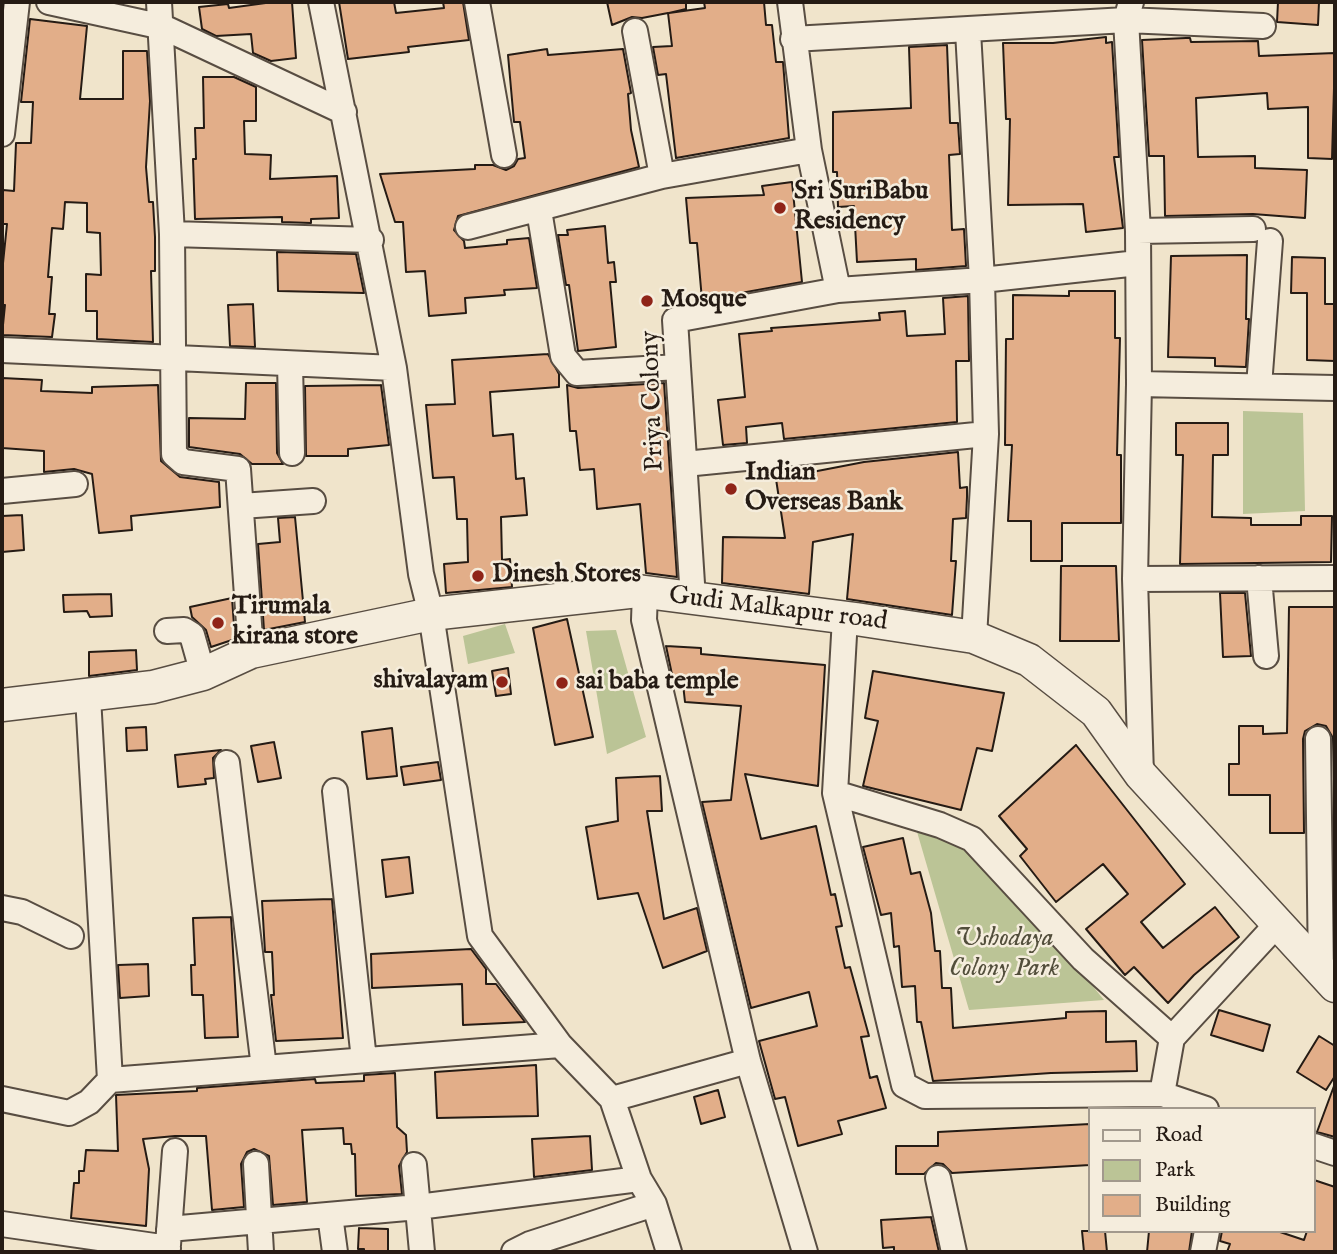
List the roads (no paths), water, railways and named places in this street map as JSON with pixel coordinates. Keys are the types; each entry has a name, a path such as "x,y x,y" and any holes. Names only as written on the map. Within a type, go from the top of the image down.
{"street":[{"path":"2,134 17,2"},
{"path":"49,2 163,27 344,112"},
{"path":"159,2 163,27 172,234 176,358 174,454 183,462 238,468 251,652"},
{"path":"321,2 371,240 394,368 421,574 431,614 480,936 560,1045 612,1099 639,1179 654,1204 669,1252"},
{"path":"477,2 504,155"},
{"path":"790,2 809,150 838,290"},
{"path":"793,39 968,31 1128,11 1263,26"},
{"path":"1128,11 1138,231 1139,384 1135,579 1141,775"},
{"path":"635,31 662,176"},
{"path":"968,31 982,280 986,434 974,637"},
{"path":"468,227 662,176 809,150"},
{"path":"539,210 563,356 577,373 678,367"},
{"path":"1138,231 1262,235 1259,386"},
{"path":"172,234 371,240"},
{"name":"Priya Colony","path":"693,599 675,320 838,290 982,280 1138,263"},
{"path":"2,350 394,368"},
{"path":"290,364 292,453"},
{"path":"1139,384 1335,388"},
{"path":"685,464 986,434"},
{"path":"2,491 75,484"},
{"path":"241,506 313,501"},
{"path":"1259,578 1266,656"},
{"path":"1135,579 1335,578"},
{"path":"645,592 644,620 748,1061 805,1252"},
{"name":"Gudi Malkapur road","path":"2,705 88,697 153,687 203,674 251,652 431,614 540,600 645,592 974,637 1028,660 1096,712 1141,775 1279,922 1328,980"},
{"path":"845,618 835,793 904,1085 925,1096 1162,1094 1200,1107"},
{"path":"167,631 184,630 192,635 203,674"},
{"path":"88,697 110,1080"},
{"path":"1318,739 1328,980"},
{"path":"227,762 264,1068"},
{"path":"335,791 363,1060"},
{"path":"835,793 940,825 972,839 1083,959 1172,1038"},
{"path":"2,908 22,912 71,936"},
{"path":"1162,1094 1172,1038 1279,922"},
{"path":"2,1099 69,1113 89,1102 110,1080 560,1045"},
{"path":"612,1099 748,1061"},
{"path":"1316,1147 1335,1153"},
{"path":"169,1243 175,1151"},
{"path":"256,1164 261,1252"},
{"path":"414,1165 422,1252"},
{"path":"937,1178 954,1252"},
{"path":"2,1224 169,1243 259,1220 418,1207 639,1179"},
{"path":"514,1252 530,1244 654,1204"},
{"path":"330,1215 335,1252"},
{"path":"1203,1252 1207,1233"}],"place":[{"name":"Sri SuriBabu Residency","path":"780,208"},
{"name":"Mosque","path":"647,301"},
{"name":"Indian Overseas Bank","path":"731,489"},
{"name":"Dinesh Stores","path":"478,576"},
{"name":"Tirumala kirana store","path":"218,623"},
{"name":"shivalayam","path":"502,682"},
{"name":"sai baba temple","path":"562,683"}],"park label":[{"name":"Ushodaya Colony Park","path":"1004,955"}]}
